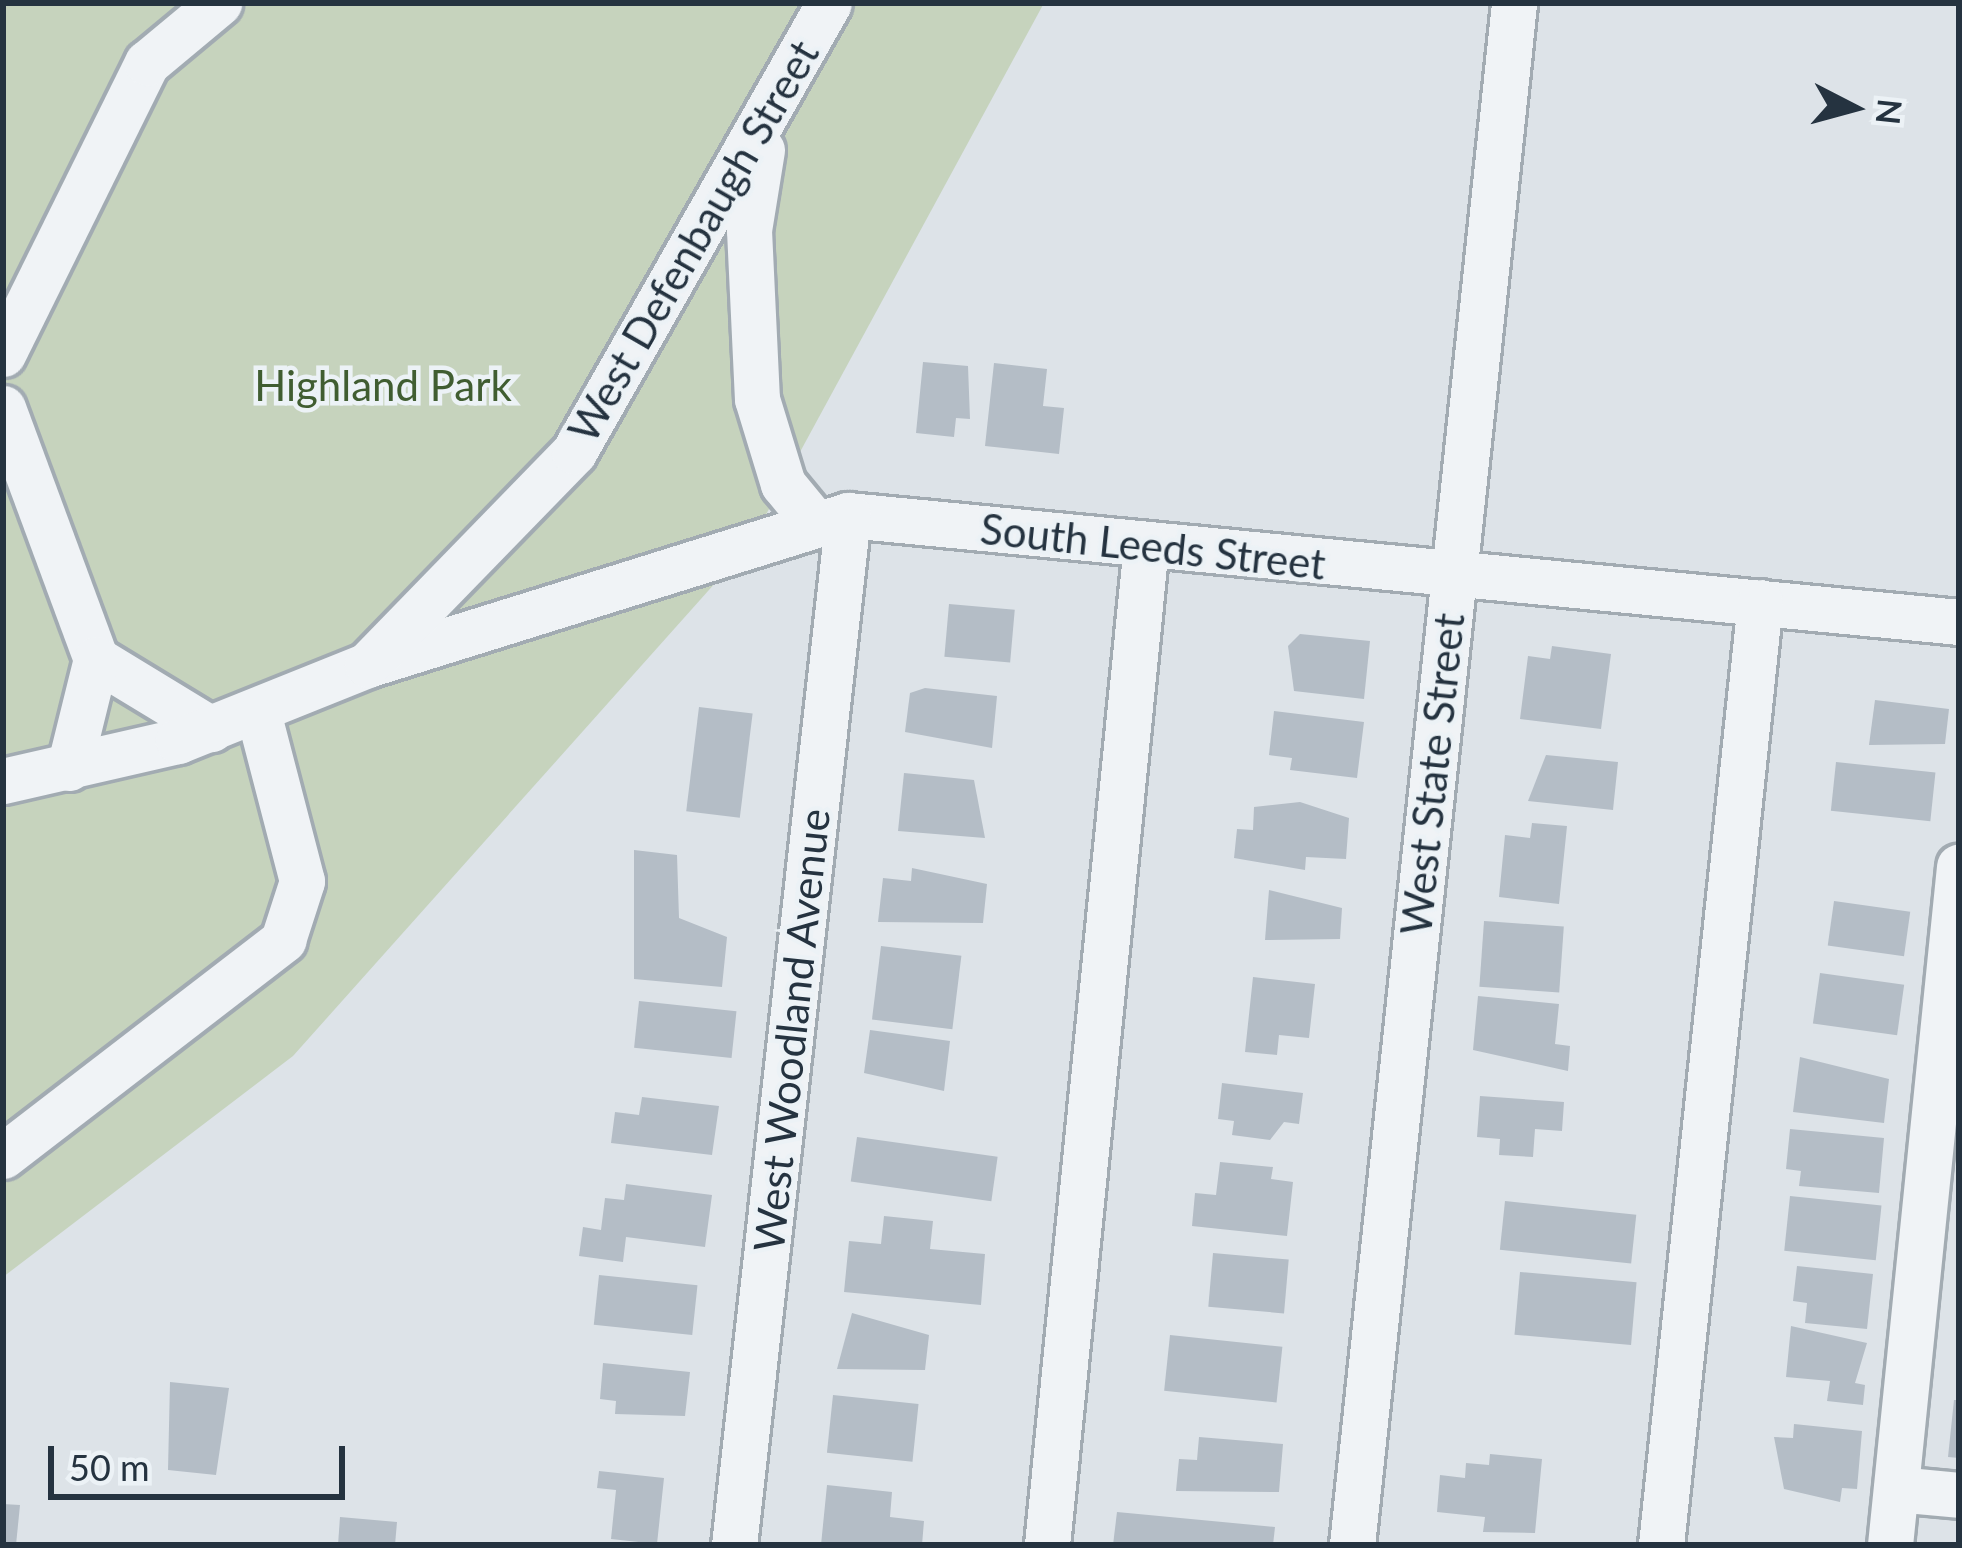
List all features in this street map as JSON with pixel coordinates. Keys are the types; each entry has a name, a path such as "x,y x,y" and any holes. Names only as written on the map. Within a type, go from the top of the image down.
{"street":[{"path":"3,354 147,63 219,3"},
{"name":"West Defenbaugh Street","path":"3,782 212,729 368,665 574,452 829,3"},
{"name":"West State Street","path":"1352,1545 1514,3"},
{"path":"769,112 749,230 757,399 783,484 831,519"},
{"path":"3,408 96,659 69,768"},
{"name":"South Leeds Street","path":"368,665 831,519 1959,622"},
{"name":"West Woodland Avenue","path":"734,1545 831,519"},
{"path":"1047,1545 1146,545"},
{"path":"1661,1545 1760,602"},
{"path":"96,659 212,729"},
{"path":"3,1156 283,940 302,881 257,712"},
{"path":"1889,1545 1959,868"},
{"path":"1896,1489 1959,1495"}],"green space":[{"name":"Highland Park","path":"3,3 1044,3 750,544 293,1056 3,1277"}],"building":[{"path":"923,362 968,366 970,419 956,418 954,437 916,433"},
{"path":"994,363 1047,369 1043,406 1064,408 1059,454 985,446"},
{"path":"949,604 1015,610 1010,663 944,657"},
{"path":"1300,634 1370,641 1364,699 1294,691 1288,646"},
{"path":"1552,646 1611,654 1601,729 1520,719 1528,656 1550,659"},
{"path":"925,688 997,696 992,748 905,732 910,693"},
{"path":"1875,700 1949,709 1945,744 1869,745"},
{"path":"699,707 753,714 740,818 686,811"},
{"path":"1274,711 1364,722 1357,778 1290,770 1292,758 1269,755"},
{"path":"1546,755 1618,762 1613,810 1528,801"},
{"path":"1836,762 1935,772 1930,821 1831,811"},
{"path":"904,773 974,780 985,838 898,831"},
{"path":"1300,802 1349,818 1346,859 1306,857 1305,870 1234,858 1237,829 1253,830 1254,807"},
{"path":"1532,823 1567,826 1559,904 1499,897 1505,835 1530,838"},
{"path":"634,850 677,855 679,918 727,937 722,987 634,979"},
{"path":"912,868 987,884 983,923 878,922 883,878 911,881"},
{"path":"1269,890 1342,908 1340,939 1265,940"},
{"path":"1834,901 1910,912 1904,956 1828,946"},
{"path":"1484,921 1564,927 1559,992 1479,987"},
{"path":"881,946 961,956 952,1029 872,1019"},
{"path":"1820,973 1904,985 1897,1035 1813,1024"},
{"path":"1253,977 1315,984 1309,1038 1279,1035 1277,1055 1245,1052"},
{"path":"1478,996 1559,1004 1555,1044 1570,1046 1568,1071 1473,1050"},
{"path":"639,1001 736,1011 732,1058 634,1048"},
{"path":"870,1030 950,1041 944,1091 864,1073"},
{"path":"1800,1057 1889,1079 1884,1123 1793,1112"},
{"path":"1222,1083 1303,1093 1299,1124 1284,1122 1270,1140 1232,1135 1234,1121 1218,1119"},
{"path":"1480,1096 1564,1102 1562,1131 1535,1129 1533,1157 1499,1155 1500,1139 1477,1137"},
{"path":"642,1097 719,1106 712,1155 611,1143 615,1112 639,1115"},
{"path":"1790,1129 1884,1138 1879,1193 1799,1186 1801,1171 1786,1169"},
{"path":"857,1137 998,1157 991,1201 851,1182"},
{"path":"1220,1162 1273,1167 1271,1179 1293,1182 1287,1236 1192,1226 1195,1193 1216,1195"},
{"path":"626,1184 712,1195 705,1247 626,1237 623,1262 579,1256 583,1227 601,1230 605,1198 624,1200"},
{"path":"1790,1196 1881,1206 1876,1260 1784,1251"},
{"path":"1505,1201 1636,1215 1631,1264 1500,1250"},
{"path":"884,1216 933,1221 930,1249 985,1254 981,1305 844,1292 849,1241 881,1244"},
{"path":"1213,1253 1289,1260 1284,1313 1208,1307"},
{"path":"1797,1266 1873,1274 1867,1329 1805,1323 1807,1303 1793,1301"},
{"path":"1520,1272 1637,1282 1631,1345 1515,1335"},
{"path":"599,1275 697,1285 692,1335 594,1325"},
{"path":"852,1313 929,1335 925,1370 837,1369"},
{"path":"1791,1326 1867,1343 1855,1383 1865,1385 1863,1405 1827,1401 1830,1381 1786,1377"},
{"path":"1170,1335 1282,1347 1277,1403 1164,1391"},
{"path":"603,1363 690,1372 685,1416 615,1414 616,1401 600,1399"},
{"path":"170,1382 229,1388 216,1475 168,1470"},
{"path":"833,1395 919,1404 912,1462 827,1453"},
{"path":"1954,1400 1959,1400 1959,1458 1948,1457"},
{"path":"1794,1424 1862,1431 1857,1489 1842,1488 1840,1502 1784,1489 1774,1437 1793,1438"},
{"path":"1199,1437 1283,1444 1279,1492 1176,1491 1179,1459 1197,1460"},
{"path":"1490,1454 1542,1459 1535,1533 1483,1532 1485,1517 1437,1512 1440,1475 1465,1478 1466,1463 1489,1465"},
{"path":"599,1471 664,1478 657,1544 611,1539 616,1490 597,1488"},
{"path":"827,1485 892,1492 890,1517 924,1521 922,1545 821,1545"},
{"path":"3,1504 20,1505 16,1545 3,1545"},
{"path":"1117,1512 1275,1527 1273,1545 1113,1545"},
{"path":"340,1517 397,1522 395,1545 338,1545"}]}
